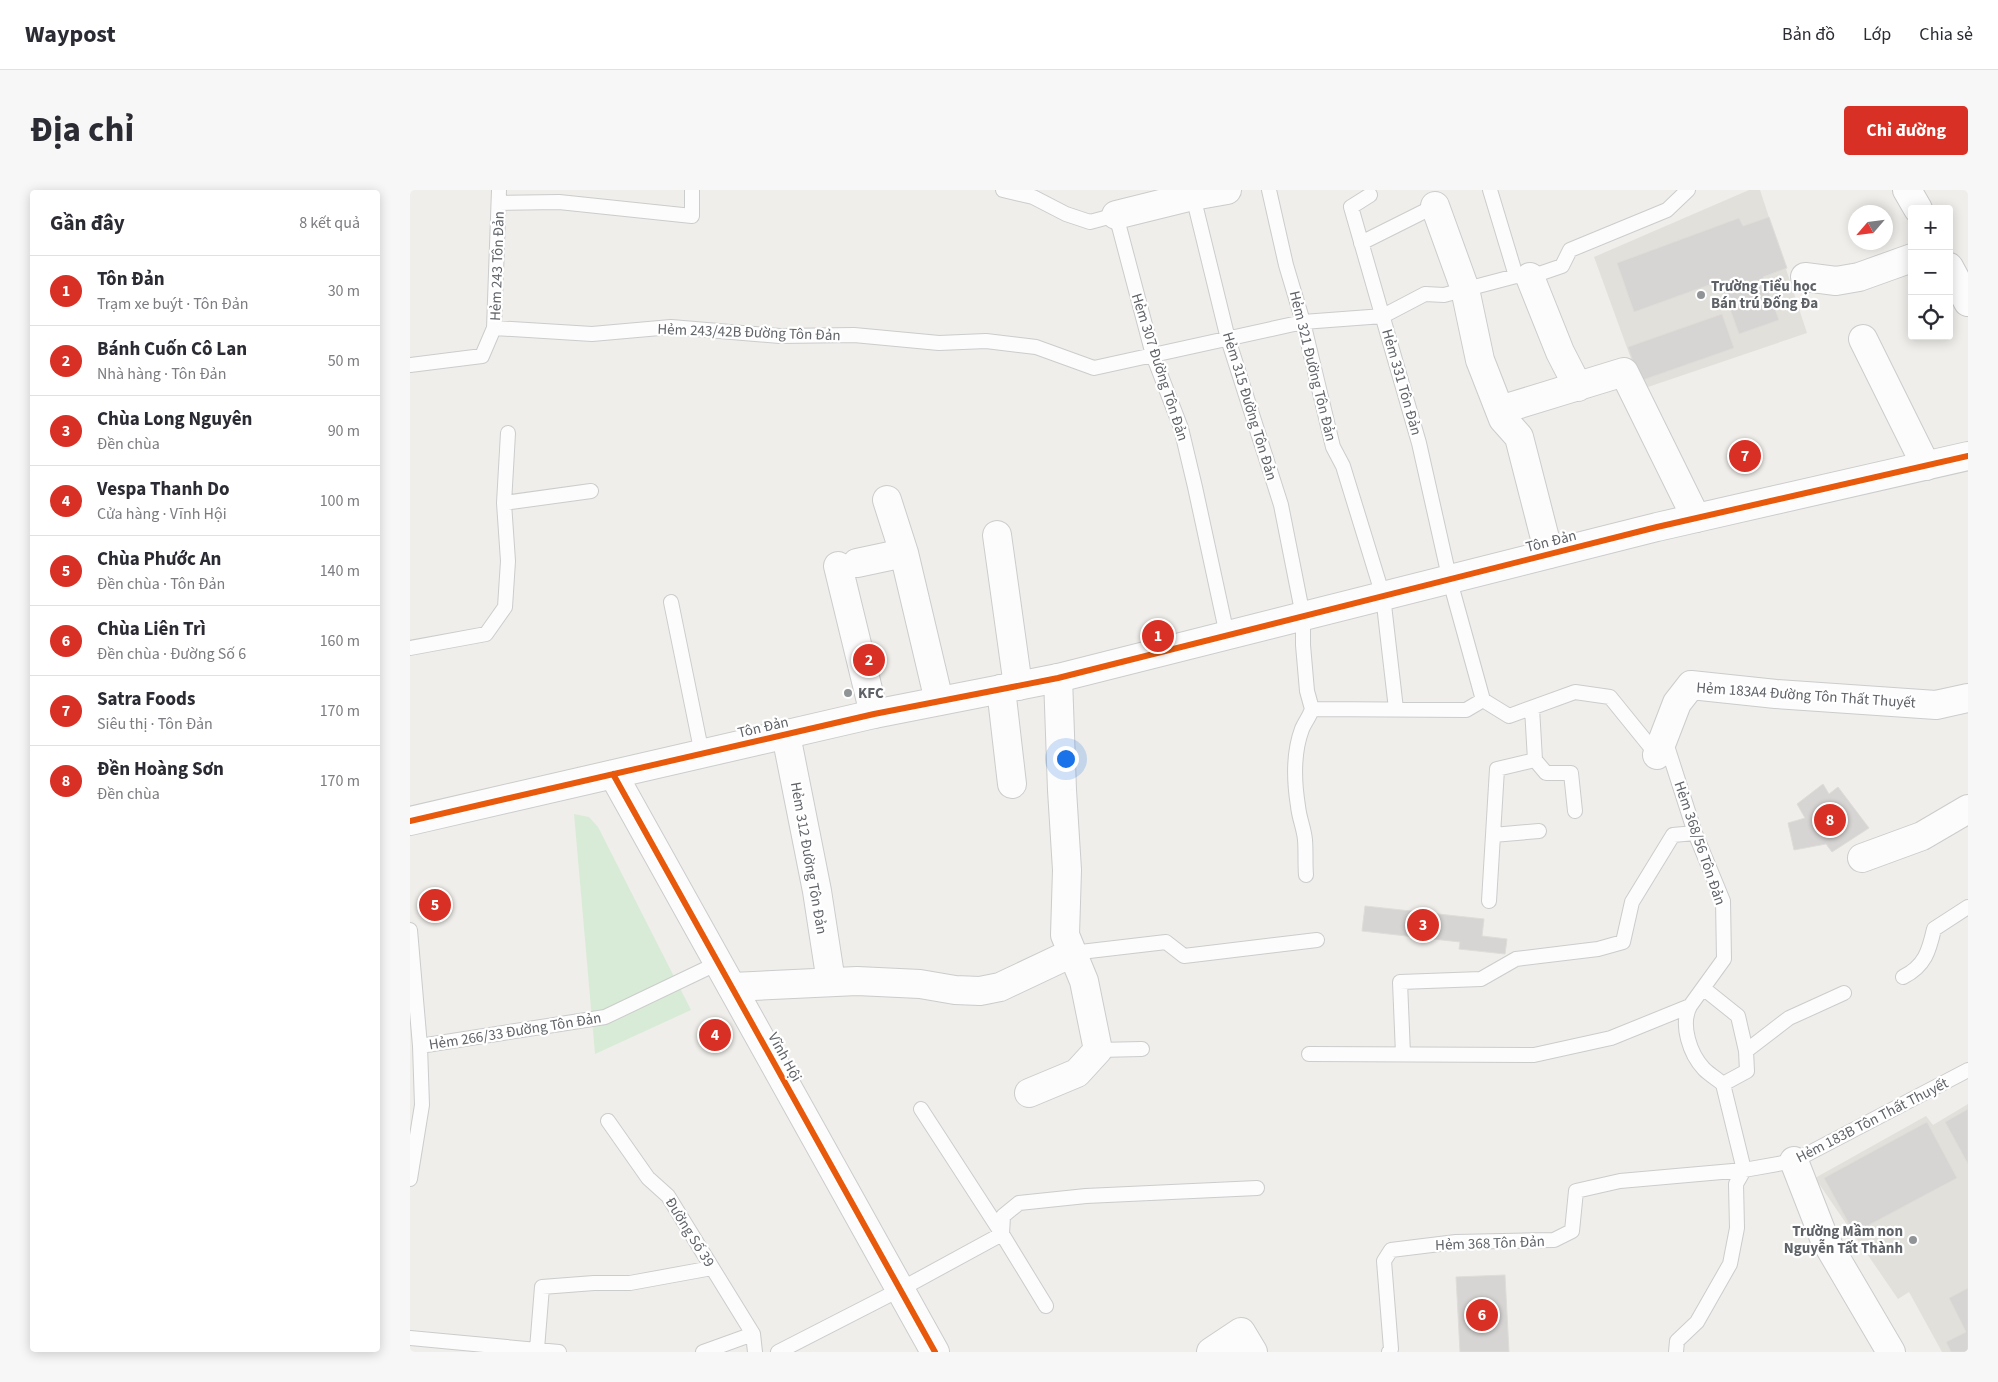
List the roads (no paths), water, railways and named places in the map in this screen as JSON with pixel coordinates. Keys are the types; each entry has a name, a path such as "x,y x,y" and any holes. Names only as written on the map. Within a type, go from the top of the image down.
{"street":[{"path":"1116,215 1227,190"},
{"path":"1907,190 1916,205"},
{"path":"1435,206 1465,289 1480,360 1503,419 1519,437 1549,554"},
{"path":"1805,277 1836,281 1859,277 1908,259"},
{"path":"1953,274 1968,302"},
{"path":"1523,276 1578,387"},
{"path":"1864,339 1926,466"},
{"path":"1500,410 1624,372 1696,518"},
{"name":"Tôn Đản","path":"410,821 874,714 1058,678 1696,518 1968,456"},
{"path":"886,500 904,553 939,701"},
{"path":"997,535 1010,687 1012,784"},
{"path":"874,714 847,564 904,553"},
{"path":"1028,1093 1077,1073 1098,1050 1084,981 1064,936 1067,870 1058,678"},
{"name":"Hẻm 183A4 Đường Tôn Thất Thuyết","path":"1657,755 1677,703 1691,685 1936,705 1968,698"},
{"name":"Hẻm 312 Đường Tôn Đản","path":"786,735 817,891 831,982"},
{"name":"Vĩnh Hội","path":"613,774 902,1289 935,1352"},
{"path":"1862,858 1922,836 1968,809"},
{"path":"732,987 857,981 906,983 955,990 980,991 1000,987 1072,953"},
{"path":"1794,1161 1824,1238 1892,1352"},
{"path":"1211,1352 1247,1342"}],"lane":[{"path":"499,196 692,216 692,190"},
{"path":"1003,190 1034,194 1066,214 1090,222 1116,215"},
{"name":"Hẻm 321 Đường Tôn Đản","path":"1270,190 1286,265 1303,322 1333,446 1343,466 1383,596 1396,709"},
{"path":"1490,190 1523,276"},
{"path":"1383,316 1425,294 1444,295 1562,266 1570,250 1667,210 1688,190"},
{"name":"Hẻm 331 Tôn Đản","path":"1370,195 1351,207 1419,443 1450,581"},
{"name":"Hẻm 243 Tôn Đản","path":"410,366 482,356 494,328 499,196"},
{"name":"Hẻm 315 Đường Tôn Đản","path":"1194,196 1228,339 1281,505 1304,616 1302,645 1307,691 1312,708"},
{"path":"1361,243 1435,206"},
{"name":"Hẻm 307 Đường Tôn Đản","path":"1116,215 1153,355 1181,428 1226,635"},
{"name":"Hẻm 243/42B Đường Tôn Đản","path":"494,328 592,334 671,327 780,336 854,335 939,343 986,341 1036,347 1094,368 1303,322 1383,316"},
{"path":"410,648 486,634 505,607 508,561 504,502 508,433"},
{"path":"504,502 591,491"},
{"path":"1306,875 1304,858 1306,842 1297,803 1295,765 1302,729 1312,708 1466,710 1483,700 1450,581"},
{"path":"671,602 702,754"},
{"name":"Hẻm 368/56 Tôn Đản","path":"1483,700 1509,716 1575,692 1610,697 1657,755 1668,749 1695,833 1723,901 1724,959 1690,1006"},
{"path":"1532,708 1535,760 1546,773 1571,773 1575,811"},
{"path":"1489,902 1498,769 1535,760"},
{"path":"1493,835 1540,831"},
{"path":"1403,1054 1400,982 1481,979 1516,959 1598,950 1623,942 1632,902 1673,835 1695,833"},
{"path":"1903,977 1914,972 1928,954 1934,929 1968,907"},
{"path":"410,930 420,1046 422,1105 410,1179"},
{"path":"1072,953 1166,942 1184,956 1317,940"},
{"name":"Hẻm 266/33 Đường Tôn Đản","path":"420,1046 605,1017 718,963"},
{"path":"1703,988 1738,1016 1746,1051 1747,1071 1723,1084"},
{"path":"1746,1051 1790,1018 1844,993"},
{"path":"1309,1054 1534,1055 1611,1038 1690,1006"},
{"path":"1676,1352 1677,1341 1696,1322 1730,1264 1737,1228 1736,1184 1744,1170 1723,1084 1703,1068 1689,1045 1686,1023 1690,1006"},
{"path":"1098,1050 1142,1049"},
{"name":"Hẻm 183B Tôn Thất Thuyết","path":"1744,1170 1794,1161 1968,1070"},
{"path":"921,1109 1046,1306"},
{"name":"Đường Số 39","path":"608,1121 648,1178 668,1196 753,1334 755,1352"},
{"name":"Hẻm 368 Tôn Đản","path":"1389,1352 1391,1349 1384,1261 1391,1250 1456,1242 1554,1240 1572,1231 1576,1191 1620,1181 1744,1170"},
{"path":"1002,1234 1003,1216 1019,1204 1086,1196 1257,1188"},
{"path":"778,1352 902,1289 1002,1234"},
{"path":"537,1349 542,1287 594,1283 630,1284 712,1268"},
{"path":"703,1352 753,1334"},
{"path":"410,1338 559,1352"}],"place":[{"name":"Trường Tiểu học Bán trú Đống Đa","path":"1701,295"},
{"name":"Satra Foods","path":"1745,456"},
{"name":"Tôn Đản","path":"1158,636"},
{"name":"Bánh Cuốn Cô Lan","path":"869,660"},
{"name":"KFC","path":"848,693"},
{"name":"Đền Hoàng Sơn","path":"1830,820"},
{"name":"Chùa Phước An","path":"435,905"},
{"name":"Chùa Long Nguyên","path":"1423,925"},
{"name":"Vespa Thanh Do","path":"715,1035"},
{"name":"Trường Mầm non Nguyễn Tất Thành","path":"1913,1240"},
{"name":"Chùa Liên Trì","path":"1482,1315"}]}
